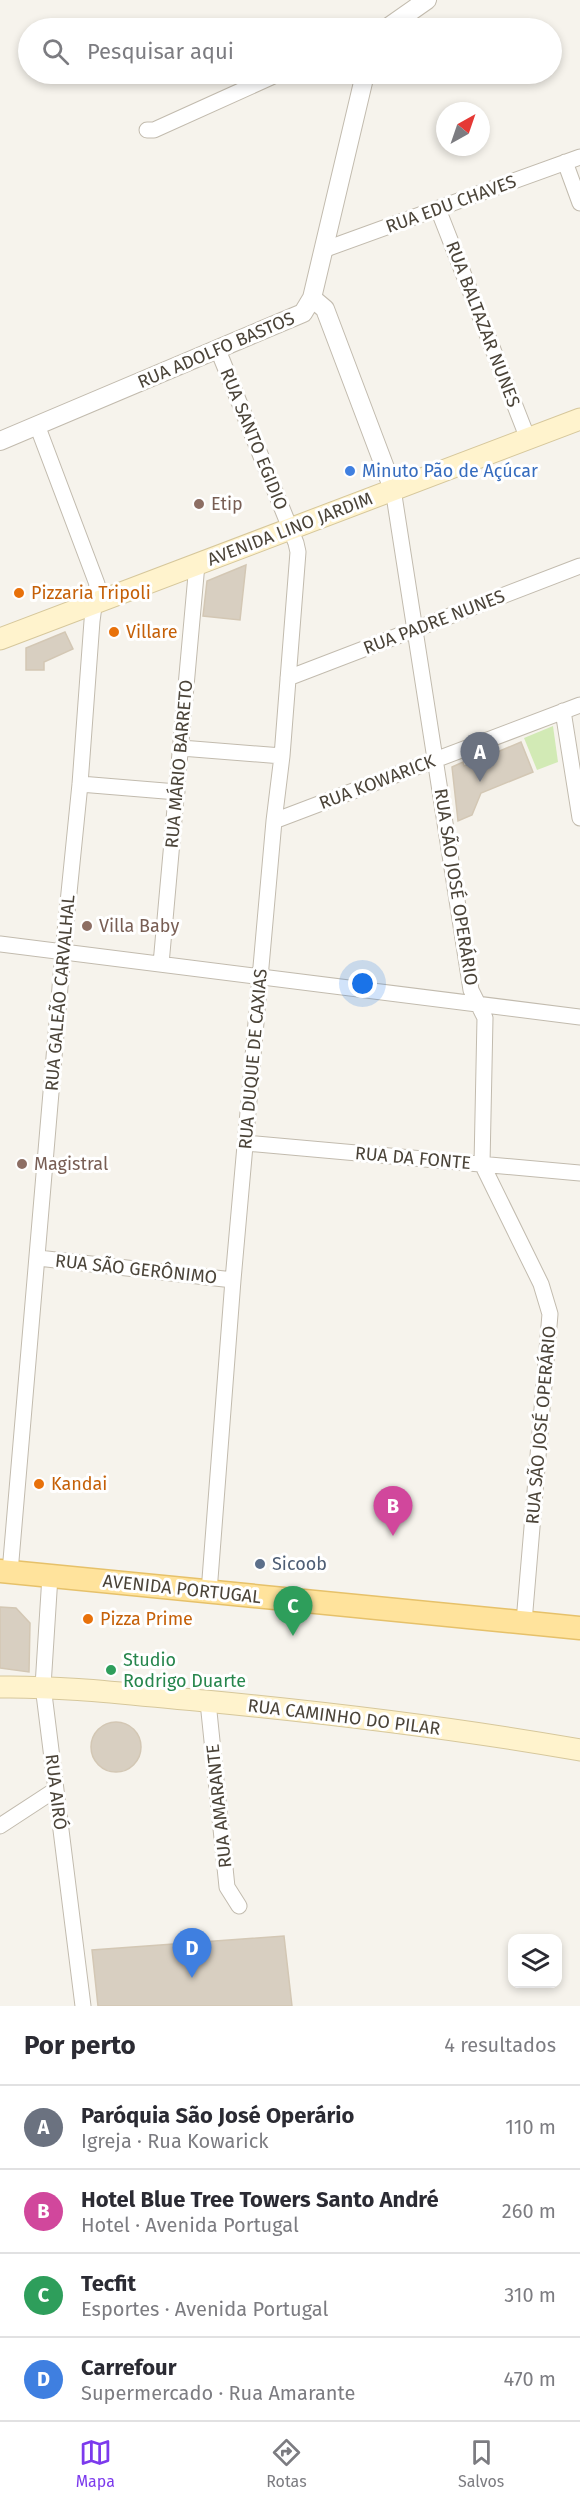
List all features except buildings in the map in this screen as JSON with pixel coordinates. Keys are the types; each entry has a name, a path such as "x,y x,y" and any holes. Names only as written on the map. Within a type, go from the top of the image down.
{"main road":[{"name":"AVENIDA LINO JARDIM","path":"0,639 580,419"},
{"name":"AVENIDA PORTUGAL","path":"5,1572 580,1628"},
{"name":"RUA CAMINHO DO PILAR","path":"0,1687 43,1686 272,1706 389,1720 580,1750"}],"street":[{"path":"396,18 407,6 427,0"},
{"path":"147,130 154,130 256,84"},
{"name":"RUA ADOLFO BASTOS","path":"0,441 303,313 312,298 363,84"},
{"name":"RUA EDU CHAVES","path":"323,250 580,157"},
{"path":"565,162 580,203"},
{"name":"RUA BALTAZAR NUNES","path":"438,209 528,439"},
{"name":"RUA SÃO JOSÉ OPERÁRIO","path":"312,298 325,309 393,489 471,990 485,1018 482,1164 541,1284 550,1314 524,1622"},
{"name":"RUA SANTO EGIDIO","path":"218,350 290,528"},
{"name":"RUA GALEÃO CARVALHAL","path":"5,1572 38,1258 63,952 98,584 37,425"},
{"name":"RUA DUQUE DE CAXIAS","path":"209,1592 233,1280 274,821 282,756 298,552 290,528"},
{"name":"RUA MÁRIO BARRETO","path":"161,964 197,564"},
{"name":"RUA PADRE NUNES","path":"288,678 580,566"},
{"name":"RUA KOWARICK","path":"274,821 580,705"},
{"path":"563,711 580,818"},
{"path":"181,748 282,756"},
{"path":"80,784 177,792"},
{"path":"0,944 580,1017"},
{"name":"RUA DA FONTE","path":"246,1143 580,1173"},
{"name":"RUA SÃO GERÔNIMO","path":"38,1258 233,1280"},
{"name":"RUA AIRÓ","path":"50,1576 43,1686 80,2005"},
{"name":"RUA AMARANTE","path":"208,1702 227,1887 239,1906"},
{"path":"0,1826 55,1791"}],"green space":[{"path":"553,726 558,762 537,770 524,738"}],"place":[{"name":"Minuto Pão de Açúcar","path":"350,471"},
{"name":"Etip","path":"199,504"},
{"name":"Pizzaria Tripoli","path":"19,593"},
{"name":"Villare","path":"114,632"},
{"name":"Paróquia São José Operário","path":"480,782"},
{"name":"Villa Baby","path":"87,926"},
{"name":"Magistral","path":"22,1164"},
{"name":"Kandai","path":"39,1484"},
{"name":"Hotel Blue Tree Towers Santo André","path":"393,1536"},
{"name":"Sicoob","path":"260,1564"},
{"name":"Pizza Prime","path":"88,1619"},
{"name":"Tecfit","path":"293,1636"},
{"name":"Studio Rodrigo Duarte","path":"111,1670"},
{"name":"Carrefour","path":"192,1978"}]}
